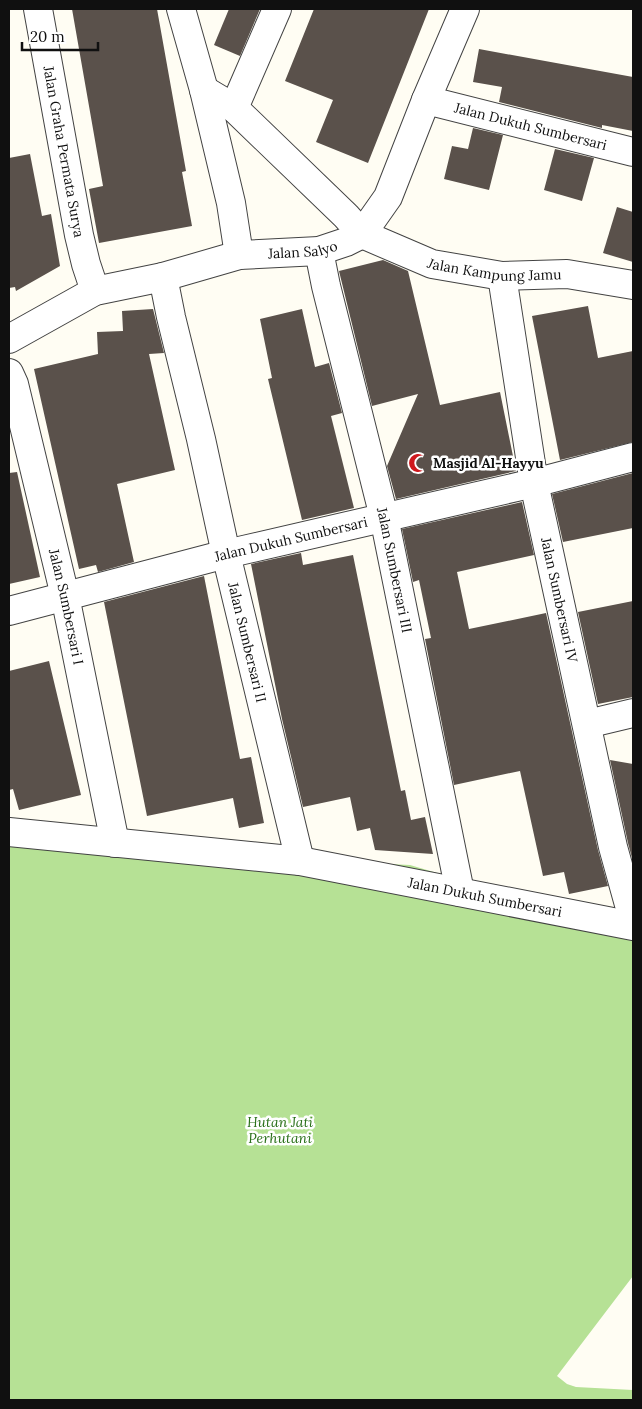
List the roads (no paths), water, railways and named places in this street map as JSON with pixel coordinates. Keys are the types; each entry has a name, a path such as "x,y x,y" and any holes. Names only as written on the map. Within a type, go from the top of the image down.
{"street":[{"name":"Jalan Graha Permata Surya","path":"38,9 86,264 95,291"},
{"path":"181,9 204,90 230,204 239,255"},
{"path":"234,108 277,9"},
{"path":"204,90 234,108 346,216 362,234 388,197 426,100 465,9"},
{"name":"Jalan Dukuh Sumbersari","path":"426,100 633,152"},
{"name":"Jalan Salyo","path":"9,339 95,291 163,277 239,255 319,250 346,242 362,234"},
{"name":"Jalan Kampung Jamu","path":"362,234 432,264 502,276 567,274 633,285"},
{"name":"Jalan Sumbersari III","path":"319,250 326,286 384,517 460,892"},
{"name":"Jalan Sumbersari IV","path":"502,276 534,483 613,847 633,919"},
{"name":"Jalan Sumbersari II","path":"163,277 226,554 300,861"},
{"name":"Jalan Sumbersari I","path":"9,372 14,384 64,596 115,843"},
{"name":"Jalan Dukuh Sumbersari","path":"9,611 226,554 534,483 633,457"},
{"path":"586,724 633,714"},
{"name":"Jalan Dukuh Sumbersari","path":"9,832 300,861 633,926"}],"place":[{"name":"Masjid Al-Hayyu","path":"418,463"}],"park label":[{"name":"Hutan Jati Perhutani","path":"280,1130"}]}
